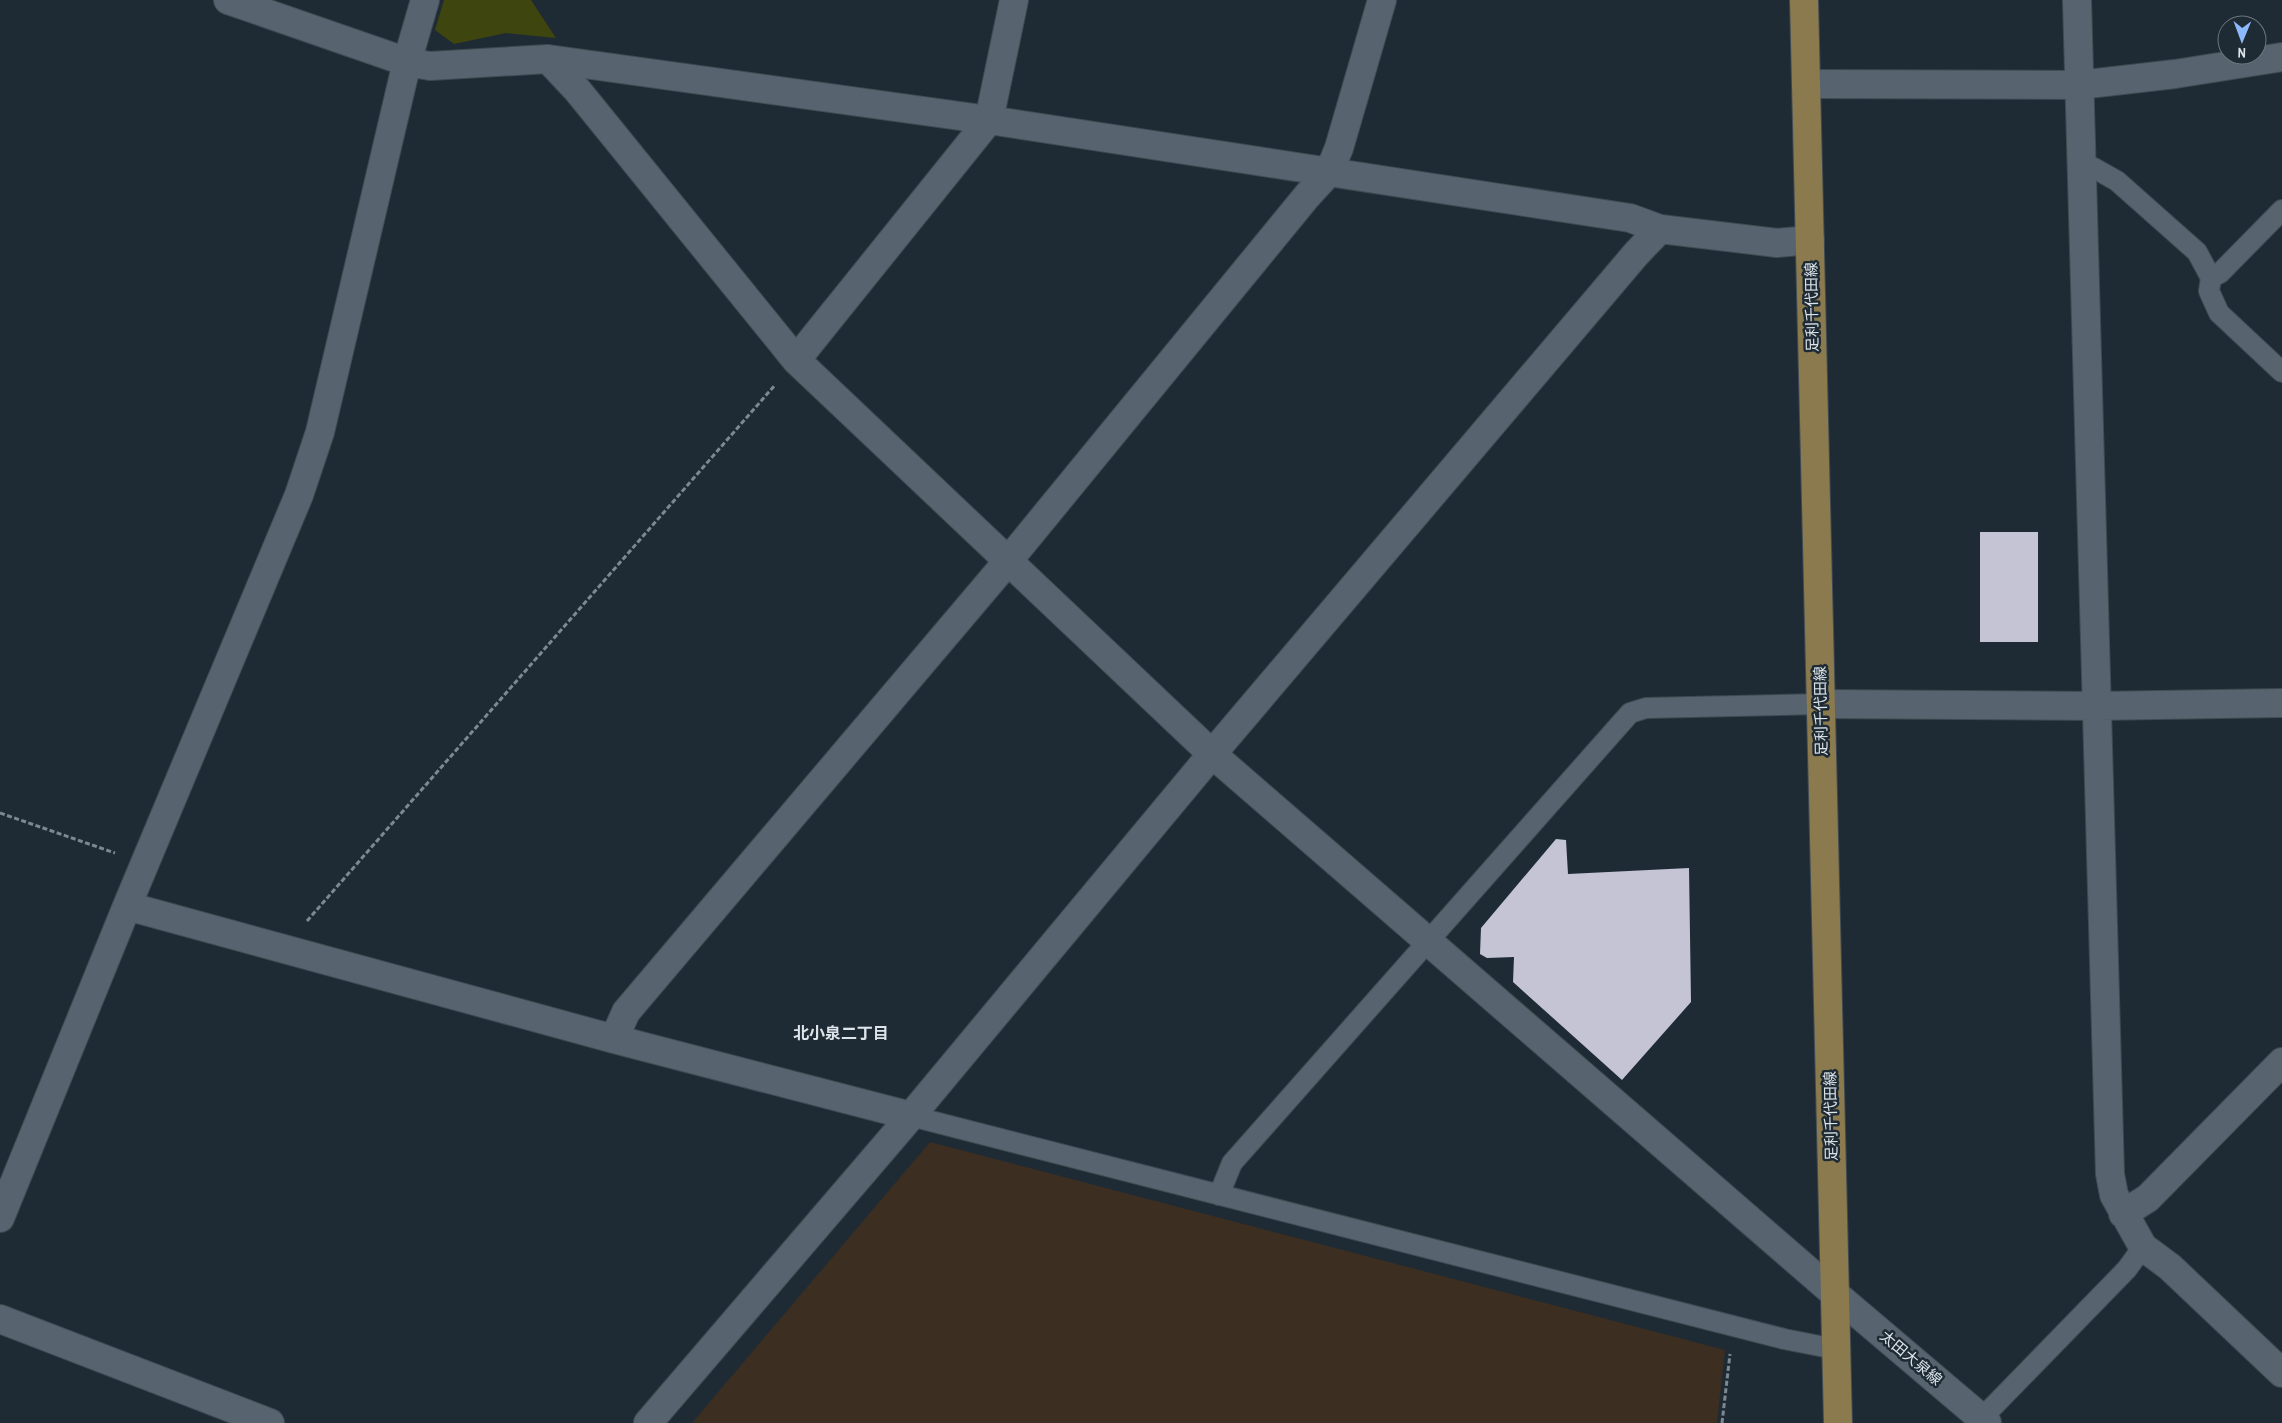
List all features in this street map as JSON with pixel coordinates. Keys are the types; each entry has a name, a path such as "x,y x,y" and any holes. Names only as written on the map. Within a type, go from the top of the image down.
{"main road":[{"name":"足利千代田線","path":"1804,0 1838,1423"}],"street":[{"path":"228,0 406,62 430,66 548,59 988,120 1630,218 1660,229 1777,243 1810,240"},
{"path":"0,1218 144,864 299,495 320,432 406,62 424,0"},
{"path":"796,360 988,120 1014,0"},
{"path":"614,1039 626,1012 1008,561 1294,211 1329,172 1339,148 1382,0"},
{"path":"2077,0 2110,1174 2114,1195 2143,1247 2170,1267 2282,1374"},
{"path":"1807,84 2079,85 2175,74 2282,57"},
{"name":"太田大泉線","path":"548,59 578,91 796,360 1008,561 1212,754 1835,1294 1985,1421"},
{"path":"648,1423 911,1116 1212,754 1660,229"},
{"path":"1821,704 2096,706 2282,704"},
{"path":"127,906 614,1039 911,1116"},
{"path":"2123,1214 2148,1198 2282,1062"},
{"path":"0,1319 270,1423"}],"lane":[{"path":"2081,168 2094,168 2116,181 2197,252 2210,278 2209,291 2212,301 2219,312 2282,372"},
{"path":"2210,278 2220,273 2282,210"},
{"path":"1219,1195 1232,1163 1630,713 1646,708 1821,704"},
{"path":"911,1116 1784,1339 1835,1349"},
{"path":"1985,1421 2127,1269 2143,1247"}],"path":[{"path":"282,949 796,360"},
{"path":"0,812 144,864"},
{"path":"1722,1423 1731,1344"}],"shaded area":[{"path":"930,1142 1725,1350 1717,1423 692,1423"}],"green space":[{"path":"444,0 531,0 556,38 506,33 454,44 435,30"}],"building":[{"path":"1980,532 2038,532 2038,642 1980,642"},
{"path":"1556,839 1566,840 1568,874 1689,868 1691,1002 1622,1080 1513,982 1514,957 1487,958 1480,954 1481,928"}],"district":[{"name":"北小泉二丁目","path":"841,1033"}]}
